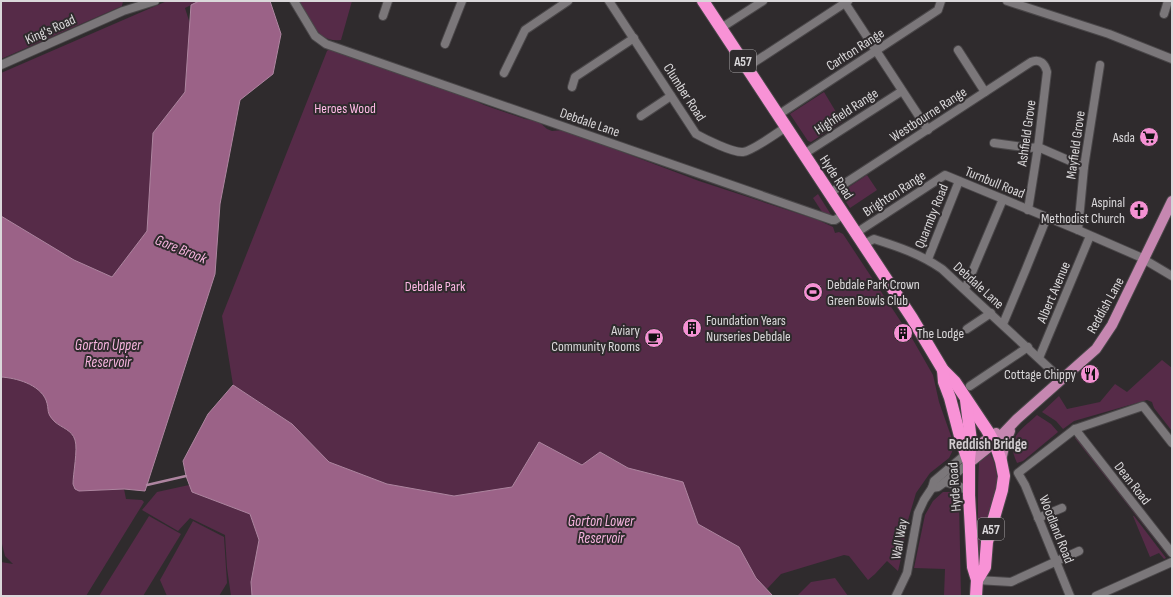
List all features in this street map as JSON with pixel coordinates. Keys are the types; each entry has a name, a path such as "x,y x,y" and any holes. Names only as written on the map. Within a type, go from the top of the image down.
{"highway":[{"name":"Hyde Road","path":"703,1 864,244 912,318 943,370 952,379 996,442 1004,476 1002,490 987,542 985,567 977,580"},
{"name":"Hyde Road","path":"943,370 944,382 950,398 961,440 969,456 966,489 971,526 973,568 977,580 976,596"},
{"name":"A57","path":"966,399 969,456"}],"main road":[{"name":"Reddish Lane","path":"996,442 1017,419 1096,349 1112,325 1172,201"},
{"path":"996,442 1017,419"},
{"name":"Wall Way","path":"969,456 996,442"}],"street":[{"name":"King's Road","path":"1,65 123,11 155,1"},
{"name":"Debdale Lane","path":"294,1 315,36 326,44 832,220 835,220 844,214"},
{"path":"383,16 388,1"},
{"path":"445,44 462,1"},
{"path":"504,73 525,30 568,1"},
{"name":"Clumber Road","path":"609,1 696,134 733,150 742,152 750,150 786,127"},
{"path":"721,28 763,1"},
{"name":"Carlton Range","path":"778,115 938,10 941,1"},
{"path":"1007,1 1109,34 1172,59"},
{"path":"1164,14 1168,1"},
{"path":"747,67 846,2 928,130"},
{"path":"572,87 575,77 634,38"},
{"path":"958,50 985,92"},
{"name":"Westbourne Range","path":"830,193 1031,62 1036,60 1041,62"},
{"name":"Ashfield Grove","path":"1028,210 1038,147 1047,72 1046,66 1041,62"},
{"name":"Mayfield Grove","path":"1078,230 1084,167 1100,65"},
{"name":"Highfield Range","path":"804,154 902,91"},
{"path":"641,116 671,96"},
{"path":"994,143 1030,148 1038,147 1084,167"},
{"name":"Turnbull Road","path":"945,175 1078,230 1144,260 1172,276"},
{"name":"Brighton Range","path":"856,233 945,175"},
{"name":"Quarmby Road","path":"928,259 959,182"},
{"path":"965,289 1004,199"},
{"path":"1003,324 1047,217"},
{"name":"Albert Avenue","path":"1039,358 1090,236"},
{"name":"Debdale Lane","path":"864,244 874,239 913,252 928,259 965,289 1062,380"},
{"path":"967,330 991,313"},
{"path":"970,386 1028,347"},
{"path":"1075,429 1143,406 1172,443"},
{"name":"Woodland Road","path":"1070,596 1025,485 1018,473 1075,429"},
{"name":"Dean Road","path":"1075,429 1172,553"},
{"name":"Wall Way","path":"932,488 938,487 945,482 969,456"},
{"name":"Wall Way","path":"896,596 907,573 918,513 924,500 932,488 934,481 969,456"},
{"path":"945,482 966,489"},
{"path":"1038,518 1062,508"},
{"path":"977,580 1010,582 1078,551"},
{"path":"1096,596 1172,562"}],"green space":[{"path":"1,1 123,1 122,6 1,59"},
{"path":"167,1 199,1 185,8 190,24 185,92 153,133 147,231 112,277 74,260 1,216 1,73"},
{"path":"297,1 352,1 341,40 332,40 319,34 309,22"},
{"name":"Debdale Park","path":"330,48 453,90 484,105 525,119 538,121 547,129 552,131 564,130 699,181 818,220 833,227 835,233 839,232 843,234 913,340 933,375 939,402 951,436 953,447 949,458 930,473 916,493 906,527 898,571 887,561 868,580 849,556 844,555 781,574 767,589 756,578 739,547 698,524 682,482 628,468 601,452 582,465 539,442 512,487 454,496 387,484 329,462 292,424 233,385 222,316 327,51"},
{"path":"824,92 842,122 811,142 808,141 790,114"},
{"path":"867,175 877,190 850,208 840,193"},
{"path":"818,194 833,218 824,215 813,198"},
{"path":"1162,360 1172,368 1172,431 1154,408 1152,402 1147,400 1074,421 1063,429 1056,421 1042,412 1059,396 1067,409 1100,402 1115,384 1127,392"},
{"path":"1,377 20,380 33,386 43,394 52,419 72,434 76,444 73,484 83,491 124,489 126,499 142,500 144,502 86,596 1,596 1,562 13,564 5,556 1,540"},
{"path":"1037,415 1051,424 1058,432 1023,461 1017,463 1013,447 1016,436"},
{"path":"1077,436 1170,555 1168,556 1075,438"},
{"path":"990,453 994,462 998,481 979,567 977,567 979,462"},
{"path":"189,485 192,492 250,514 259,540 251,582 252,596 231,596 227,568 225,535 190,518 178,531 142,510 157,492"},
{"path":"943,492 951,492 959,502 961,596 944,596 945,569 914,568 925,515 933,501"},
{"path":"149,516 181,534 143,596 99,596"},
{"path":"1133,516 1166,558 1164,559 1159,553 1150,557"},
{"path":"193,521 224,537 227,583 219,596 167,596 160,580"},
{"path":"835,578 848,596 797,596 811,582"}],"water":[{"name":"Gorton Upper Reservoir","path":"199,1 270,1 281,34 273,74 240,100 220,204 215,274 145,491 124,489 79,491 75,489 73,484 76,444 72,434 52,419 43,394 33,386 20,380 1,377 1,216 74,260 112,277 147,231 153,133 185,92 191,5"},
{"name":"Gorton Lower Reservoir","path":"233,385 292,424 329,462 387,484 454,496 512,487 539,442 582,465 600,452 628,468 683,482 698,524 739,547 756,578 773,596 252,596 251,582 259,540 250,514 192,492 186,476 183,461 208,414"}],"waterway":[{"path":"147,485 186,476"}],"place":[{"name":"Asda","path":"1149,137"},
{"name":"Aspinal Methodist Church","path":"1139,210"},
{"name":"Debdale Park Crown Green Bowls Club","path":"813,292"},
{"name":"Foundation Years Nurseries Debdale","path":"692,328"},
{"name":"The Lodge","path":"903,333"},
{"name":"Aviary Community Rooms","path":"654,338"},
{"name":"Cottage Chippy","path":"1090,374"}],"district":[{"name":"Reddish Bridge","path":"988,444"}],"park label":[{"name":"Heroes Wood","path":"345,108"}],"water label":[{"name":"Gore Brook","path":"181,249"}]}
